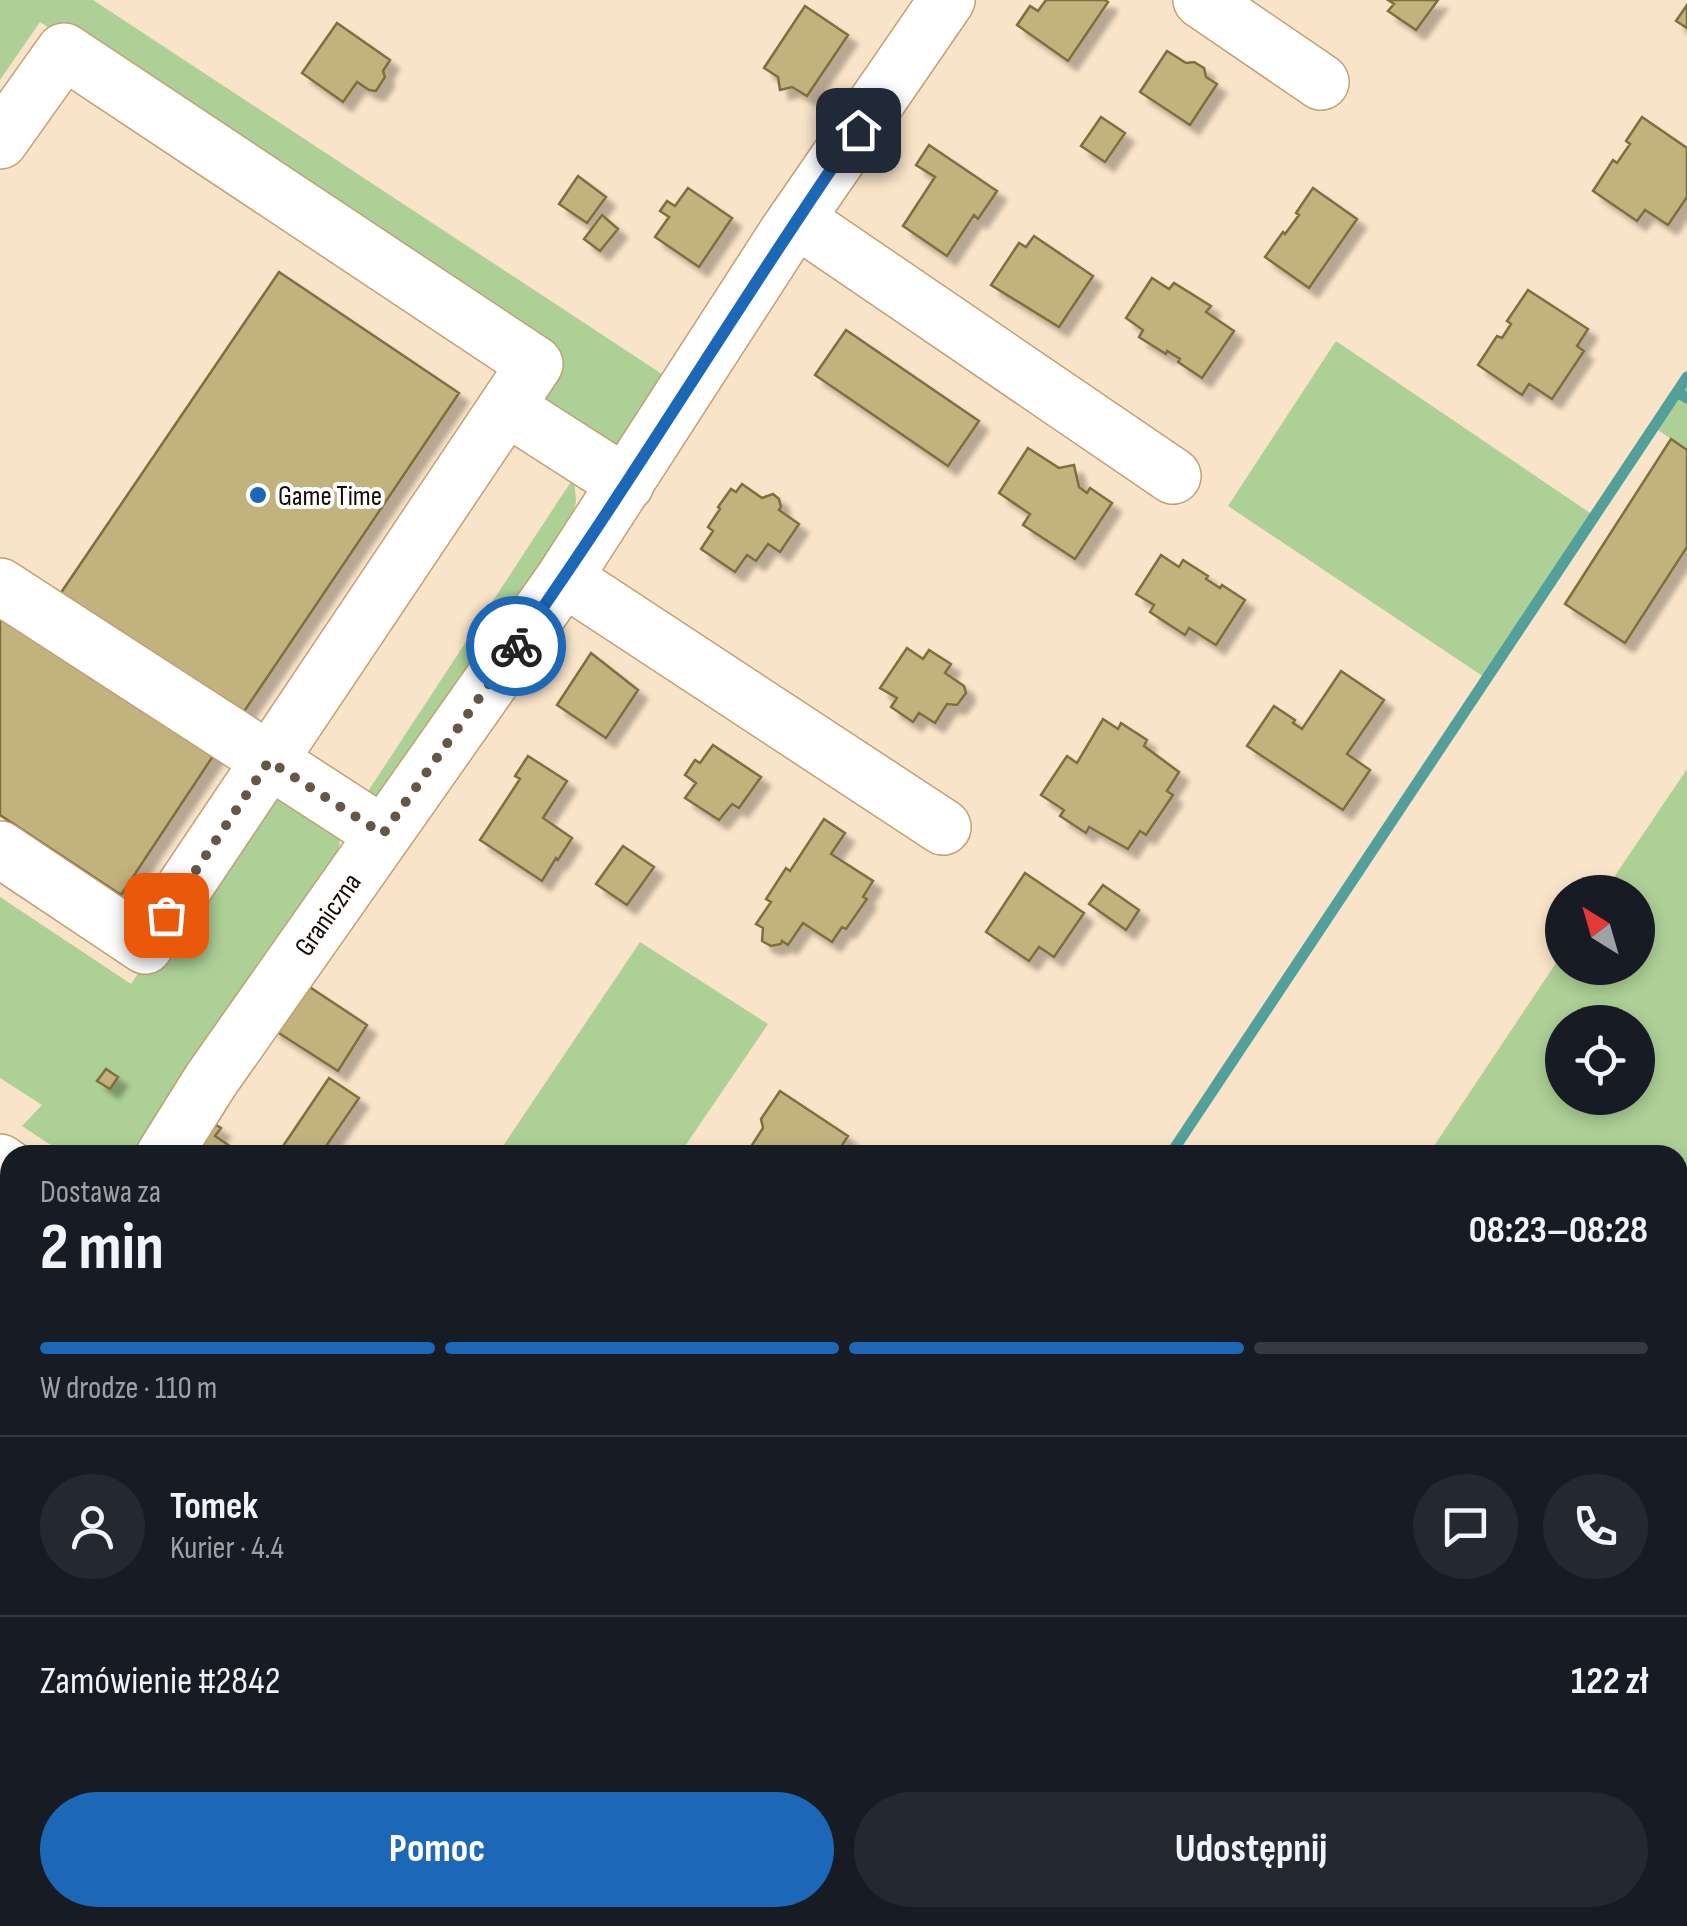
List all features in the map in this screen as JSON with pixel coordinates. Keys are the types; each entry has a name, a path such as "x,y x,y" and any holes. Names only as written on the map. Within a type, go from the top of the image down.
{"street":[{"name":"Graniczna","path":"170,1145 211,1080 564,578 796,220 947,0"},
{"path":"1201,0 1321,82"},
{"path":"0,141 64,52 535,364 145,946 0,849"},
{"path":"796,220 1173,476"},
{"path":"506,407 626,484"},
{"path":"564,578 944,827"},
{"path":"0,586 383,834"}],"green space":[{"path":"0,0 93,0 668,378 636,440 613,450 543,406 548,358 40,22 0,80"},
{"path":"1336,341 1599,519 1490,681 1228,506"},
{"path":"1687,384 1687,450 1658,430"},
{"path":"574,477 576,502 571,523 393,801 363,799"},
{"path":"1687,769 1687,1145 1435,1145 1545,980 1545,985 1655,985 1655,875 1615,875"},
{"path":"281,793 340,834 339,855 323,901 144,1145 51,1145 22,1126 42,1105 0,1078 0,897 131,984 244,818"},
{"path":"640,942 768,1024 686,1145 504,1145"}],"building":[{"path":"1046,0 1108,2 1068,61 1017,25 1030,6 1038,11"},
{"path":"1388,0 1438,0 1416,30 1388,11 1394,4"},
{"path":"1687,5 1687,28 1676,21"},
{"path":"805,6 848,35 807,96 792,87 780,90 778,77 764,68"},
{"path":"337,23 390,60 376,91 357,82 343,102 302,73"},
{"path":"1167,51 1204,68 1206,77 1217,84 1190,125 1140,92"},
{"path":"1101,117 1125,133 1105,162 1081,146"},
{"path":"1642,117 1687,148 1687,197 1668,225 1645,210 1637,221 1593,191 1613,160 1617,163 1630,144 1626,141"},
{"path":"929,145 997,191 978,219 974,215 947,256 903,226 935,177 916,165"},
{"path":"578,176 606,197 587,223 559,204"},
{"path":"688,188 732,218 699,267 655,237 669,217 660,211 667,201 675,206"},
{"path":"1313,188 1357,219 1309,288 1265,257 1299,215 1296,213"},
{"path":"602,215 618,229 600,251 584,239"},
{"path":"1034,236 1093,276 1059,327 991,285 1019,243 1026,247"},
{"name":"Game Time","path":"279,272 459,393 239,719 58,597"},
{"path":"1152,278 1169,289 1174,283 1211,306 1206,312 1234,331 1202,378 1178,362 1180,359 1139,337 1143,330 1126,318"},
{"path":"1528,290 1588,329 1577,346 1584,351 1552,399 1529,384 1522,395 1478,365 1497,336 1502,338 1511,324 1507,321"},
{"path":"846,330 979,421 948,466 815,375"},
{"path":"1671,439 1687,450 1687,547 1625,643 1565,604"},
{"path":"1028,448 1059,468 1074,465 1079,487 1087,493 1090,488 1112,503 1075,559 1023,525 1030,514 999,493"},
{"path":"742,484 762,498 773,494 779,499 779,510 799,524 780,552 768,544 756,561 747,555 735,572 701,549 713,531 708,527 718,507 731,489 736,492"},
{"path":"1161,555 1179,567 1183,560 1208,576 1206,579 1245,600 1216,645 1189,628 1185,635 1150,612 1154,605 1136,594"},
{"path":"0,603 219,747 121,895 0,815"},
{"path":"907,648 923,659 929,650 951,664 945,673 964,686 966,693 957,705 947,704 935,723 919,713 913,722 891,707 897,698 880,688"},
{"path":"591,653 638,690 606,738 557,705"},
{"path":"1341,671 1384,700 1347,754 1370,770 1343,810 1247,746 1274,706 1302,729"},
{"path":"1103,719 1118,729 1121,723 1147,740 1144,746 1179,772 1167,791 1173,795 1146,835 1140,831 1128,849 1089,827 1086,833 1060,816 1064,810 1041,795 1067,756 1077,763"},
{"path":"713,745 761,777 739,808 732,804 719,820 685,798 696,783 685,775"},
{"path":"528,756 567,781 543,818 572,838 542,881 480,840 520,779 515,776"},
{"path":"824,819 845,833 831,854 873,881 863,897 867,899 832,942 803,923 788,945 782,941 771,946 762,941 763,928 756,924 771,902 766,899"},
{"path":"623,846 654,867 627,905 596,884"},
{"path":"1025,873 1084,913 1054,957 1039,947 1029,961 986,932"},
{"path":"1103,885 1139,910 1126,930 1089,904"},
{"path":"302,982 367,1025 338,1071 271,1028"},
{"path":"106,1069 118,1077 110,1089 97,1081"},
{"path":"329,1078 359,1098 327,1145 284,1145"},
{"path":"780,1091 848,1136 842,1145 752,1145 763,1128 761,1119"},
{"path":"210,1121 221,1128 215,1136 228,1145 193,1145"}],"waterway":[{"path":"1677,392 1687,377"},
{"path":"1177,1145 1677,392 1687,398"}],"way so far":[{"path":"166,915 269,761 383,834 516,646"}],"place":[{"name":"Game Time","path":"258,495"}],"route":[{"path":"516,646 606,516 858,130"}]}
